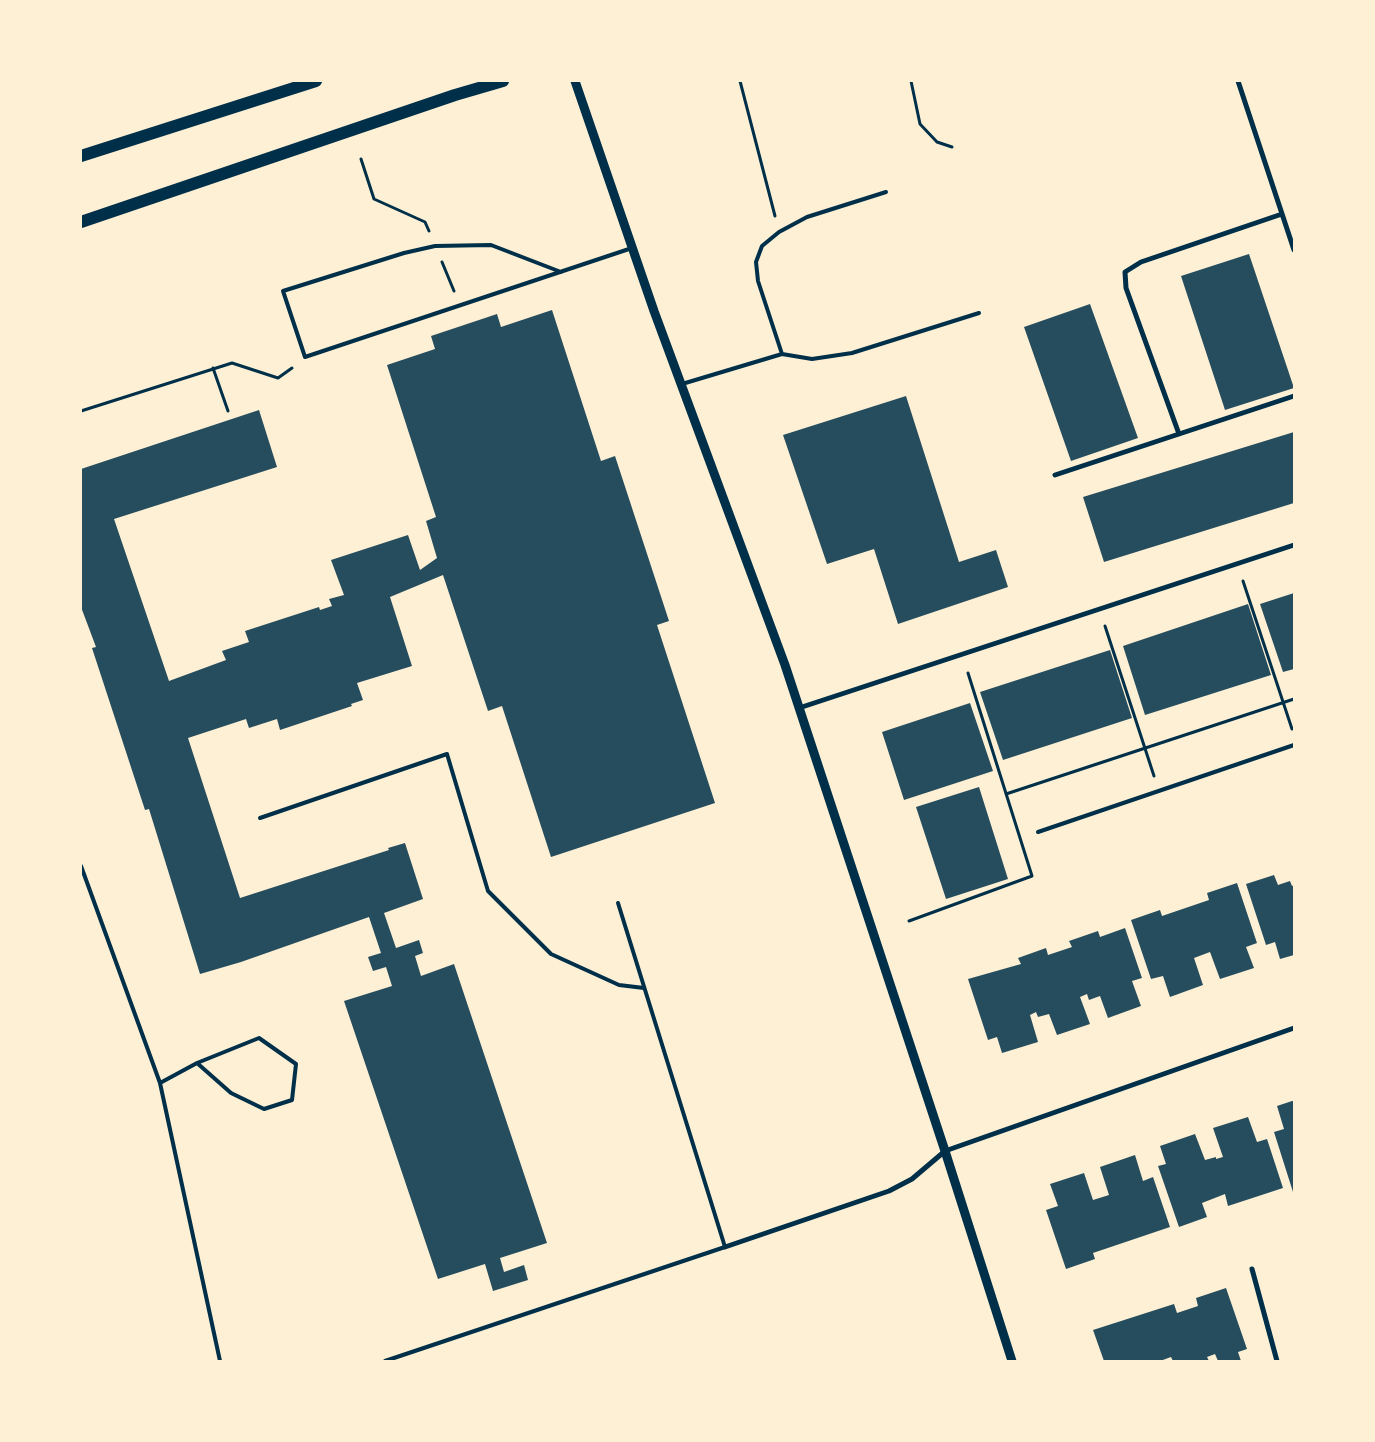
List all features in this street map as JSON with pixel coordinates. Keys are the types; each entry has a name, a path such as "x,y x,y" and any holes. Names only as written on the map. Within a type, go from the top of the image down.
{"main road":[{"path":"81,156 316,81"},
{"path":"81,222 455,95 502,81"}],"street":[{"path":"575,81 632,248 799,708 946,1151 1012,1361"},
{"path":"1238,81 1294,250"},
{"path":"1179,434 1126,288 1125,272 1141,262 1282,214"},
{"path":"1055,475 1294,396"},
{"path":"799,708 1294,545"},
{"path":"725,1247 889,1191 912,1179 946,1151 1294,1028"},
{"path":"1252,1269 1277,1361"}],"lane":[{"path":"782,354 758,281 756,262 762,246 779,232 806,217 886,192"},
{"path":"561,272 491,245 435,246 404,253 283,291 305,357 561,272 632,248"},
{"path":"682,384 782,354 812,359 852,353 979,313"},
{"path":"1038,832 1294,745"},
{"path":"260,818 446,754 488,891 550,954 619,985 644,988"},
{"path":"81,866 160,1082 220,1361"},
{"path":"385,1361 725,1247 618,903"},
{"path":"160,1082 197,1063 259,1038 296,1064 292,1100 264,1109 231,1093 197,1063"}],"path":[{"path":"740,81 779,232"},
{"path":"911,81 920,124 937,142 952,147"},
{"path":"361,159 374,199 425,222 460,305"},
{"path":"81,411 232,363 278,378 305,357"},
{"path":"213,368 228,411"},
{"path":"1243,580 1294,736"},
{"path":"1105,626 1159,790"},
{"path":"909,921 1032,876 968,673"},
{"path":"1006,794 1294,698"}],"building":[{"path":"1249,254 1294,388 1225,410 1181,276"},
{"path":"1090,304 1138,438 1071,461 1024,327"},
{"path":"552,310 601,461 615,456 669,621 657,625 715,803 551,857 502,706 488,711 443,575 390,597 412,666 357,683 363,700 351,704 352,706 280,730 277,719 249,728 246,719 188,738 240,898 389,850 388,848 405,843 423,899 384,913 396,948 419,940 423,953 415,956 421,976 454,964 547,1243 500,1258 504,1272 524,1265 528,1280 493,1291 485,1264 438,1279 344,1001 392,986 386,967 373,971 368,957 381,953 369,917 241,962 200,974 149,809 145,810 92,648 96,647 81,607 81,469 259,410 277,467 114,519 169,681 226,660 222,651 249,642 245,631 319,607 320,610 332,606 329,599 344,595 331,560 408,535 420,570 437,558 426,521 436,517 387,365 435,349 431,336 497,314 501,327"},
{"path":"906,396 959,562 996,550 1008,587 898,624 874,549 827,564 783,435"},
{"path":"1294,432 1294,503 1104,562 1083,497"},
{"path":"1294,593 1294,669 1283,672 1260,604"},
{"path":"1248,604 1271,675 1145,715 1123,646"},
{"path":"1110,650 1132,718 1003,760 980,692"},
{"path":"970,703 993,771 904,800 882,732"},
{"path":"979,787 1008,879 946,899 916,807"},
{"path":"1274,875 1278,885 1290,881 1292,886 1294,885 1294,955 1280,959 1275,942 1266,945 1246,884"},
{"path":"1237,883 1257,943 1246,947 1254,968 1220,979 1210,952 1194,958 1203,985 1170,997 1163,976 1151,979 1131,920 1160,910 1162,916 1209,900 1207,893"},
{"path":"1125,928 1142,978 1132,981 1141,1006 1108,1018 1100,996 1089,1000 1087,994 1080,997 1090,1024 1057,1035 1049,1014 1038,1017 1036,1012 1030,1015 1038,1042 1002,1053 997,1037 988,1040 968,979 1021,964 1018,958 1046,948 1048,955 1072,947 1069,941 1098,931 1100,937"},
{"path":"1294,1101 1293,1192 1274,1132 1284,1129 1277,1106"},
{"path":"1248,1117 1257,1142 1267,1139 1283,1188 1228,1206 1225,1194 1202,1203 1207,1217 1179,1227 1158,1166 1166,1164 1160,1146 1195,1134 1205,1160 1223,1157 1213,1128"},
{"path":"1135,1155 1143,1181 1153,1177 1170,1227 1093,1253 1095,1259 1066,1269 1046,1210 1058,1206 1050,1184 1084,1173 1093,1200 1109,1195 1100,1167"},
{"path":"1226,1288 1247,1349 1238,1352 1241,1361 1218,1361 1215,1354 1207,1357 1209,1361 1173,1361 1171,1357 1160,1361 1104,1361 1093,1330 1174,1304 1177,1313 1198,1306 1196,1298"}]}
